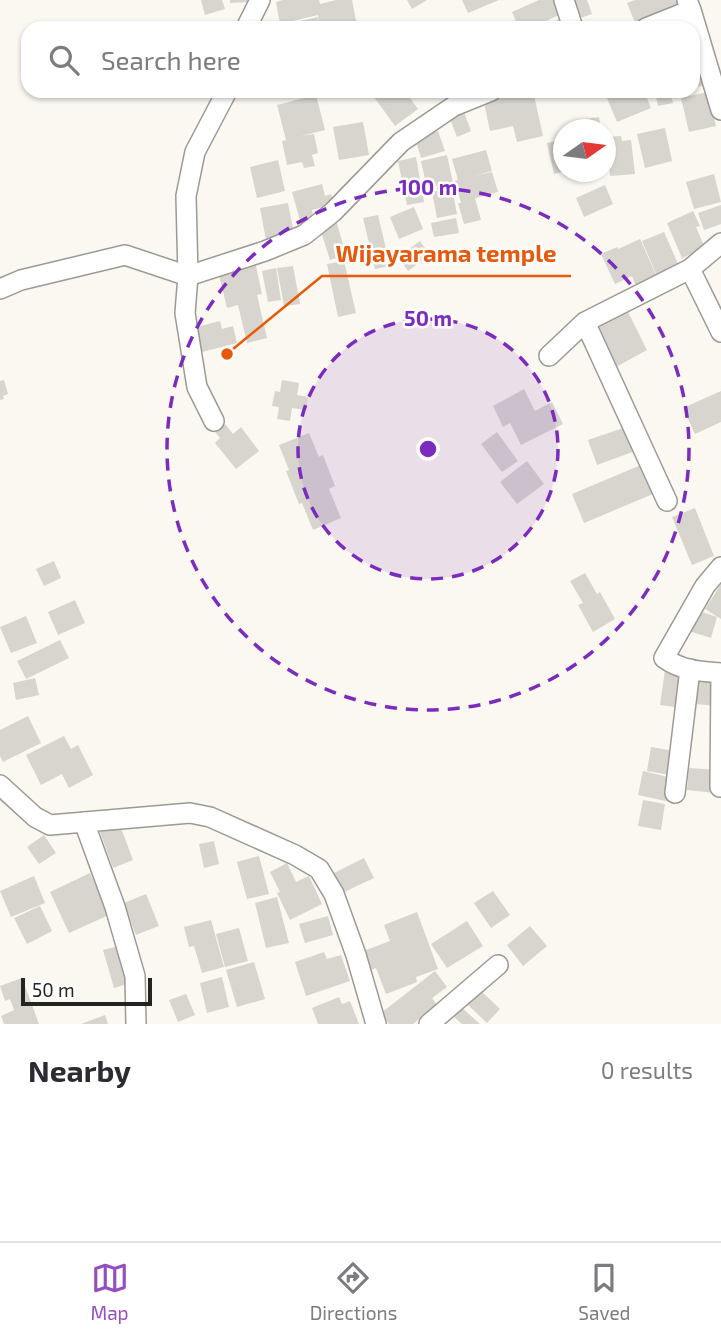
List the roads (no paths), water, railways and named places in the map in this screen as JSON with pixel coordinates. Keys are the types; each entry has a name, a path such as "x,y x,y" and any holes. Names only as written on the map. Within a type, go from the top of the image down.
{"street":[{"path":"250,21 260,0"},
{"path":"564,0 571,21"},
{"path":"659,21 689,5"},
{"path":"700,41 721,110"},
{"path":"214,421 197,387 184,313 188,276 186,196 195,152 223,98"},
{"path":"0,289 21,280 125,255 188,276 265,251 304,235 333,212 401,142 454,106 474,98"},
{"path":"549,356 585,323 690,269 721,243"},
{"path":"690,269 721,332"},
{"path":"585,323 667,501"},
{"path":"720,787 721,673 675,666 664,657 705,586 721,566"},
{"path":"675,793 690,669"},
{"path":"0,785 35,817 50,824 190,813 211,817 296,855 318,869 334,894 356,955 376,1024"},
{"path":"84,822 115,907 135,976 136,1024"},
{"path":"429,1024 498,965"}],"place":[{"name":"Wijayarama temple","path":"227,354"}]}
